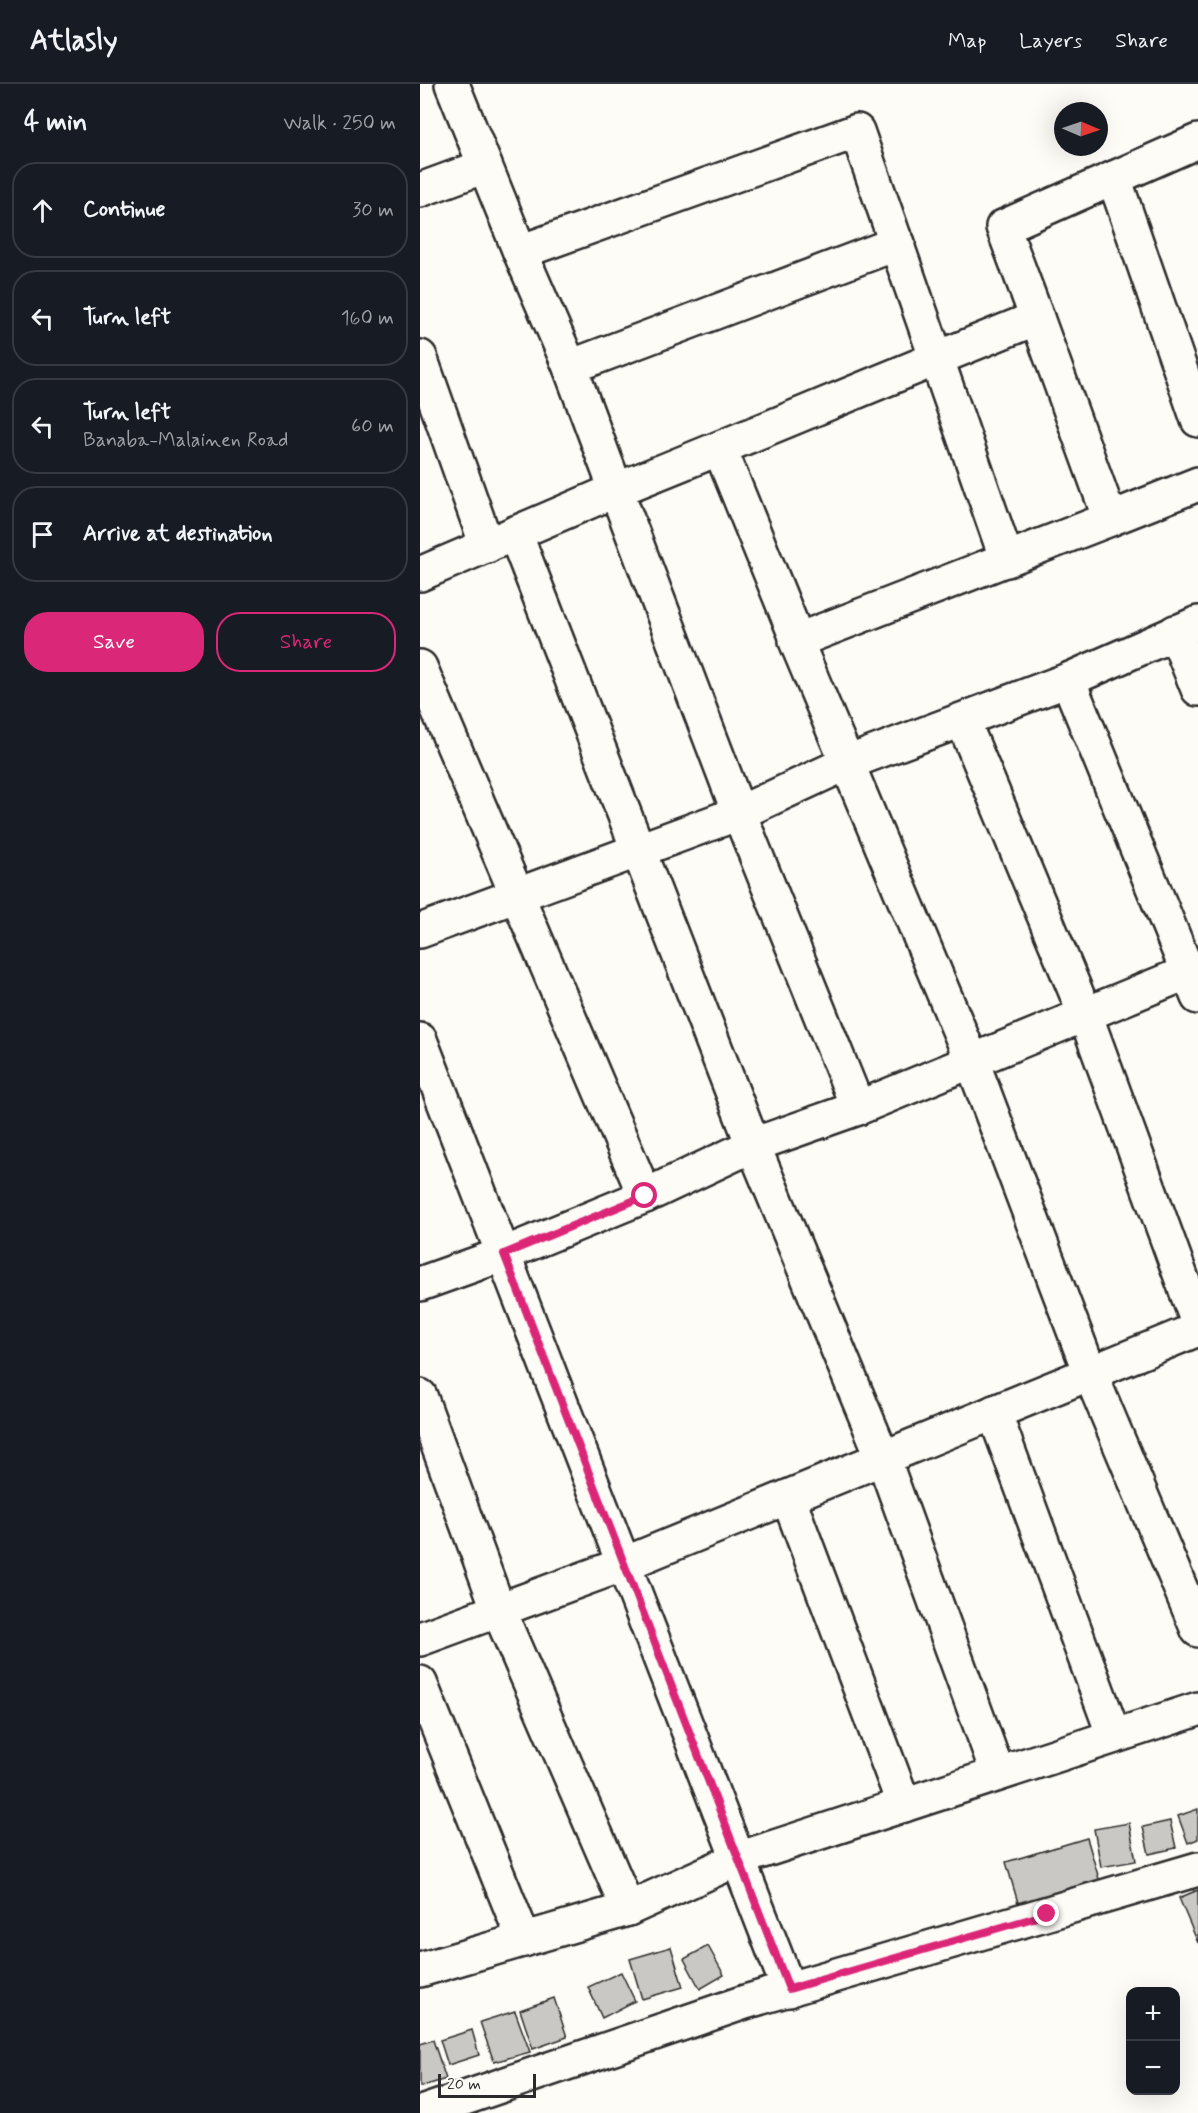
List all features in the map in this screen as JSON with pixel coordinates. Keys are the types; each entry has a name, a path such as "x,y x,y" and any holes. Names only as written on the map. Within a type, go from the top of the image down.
{"street":[{"path":"452,84 520,252 570,367 739,813 858,1108"},
{"path":"520,252 857,131 1007,560"},
{"path":"1110,519 1003,227 1198,141"},
{"path":"420,190 485,166"},
{"path":"1114,178 1198,420"},
{"path":"570,367 898,243"},
{"path":"420,574 616,490 1037,318"},
{"path":"420,357 639,850 753,1145 883,1458 998,1774"},
{"path":"720,449 798,641 796,641 972,1061 1090,1373 1198,1630"},
{"path":"798,641 1198,484"},
{"path":"420,931 739,813 847,763 1068,680 1187,628 1198,689"},
{"path":"420,667 645,1196"},
{"path":"420,1284 504,1254 645,1196 753,1145 858,1108 1085,1014 1195,979 1068,680"},
{"path":"963,721 1085,1014 1198,1323"},
{"path":"420,1040 789,1989"},
{"path":"420,1640 624,1564 1198,1329"},
{"path":"420,1396 499,1611 628,1909"},
{"path":"994,1412 1114,1736"},
{"path":"788,1497 904,1805"},
{"path":"420,1683 524,1940"},
{"path":"420,1970 628,1909 738,1859 1198,1709"},
{"path":"421,2113 745,2002 1198,1869"}],"building":[{"path":"1198,1809 1198,1839 1188,1843 1178,1816"},
{"path":"1170,1821 1176,1848 1149,1854 1143,1827"},
{"path":"1129,1823 1136,1861 1101,1867 1094,1829"},
{"path":"1087,1838 1102,1889 1021,1913 1006,1862"},
{"path":"1198,1890 1198,1943 1179,1898"},
{"path":"708,1946 724,1975 700,1989 684,1959"},
{"path":"671,1947 683,1987 642,1999 630,1959"},
{"path":"621,1972 635,2001 602,2018 588,1987"},
{"path":"554,1998 567,2037 533,2049 520,2010"},
{"path":"515,2011 530,2052 494,2062 480,2022"},
{"path":"472,2030 479,2055 448,2065 440,2040"},
{"path":"433,2040 446,2079 420,2087 420,2044"}],"route":[{"path":"645,1196 504,1254 789,1989 1047,1914"}]}
